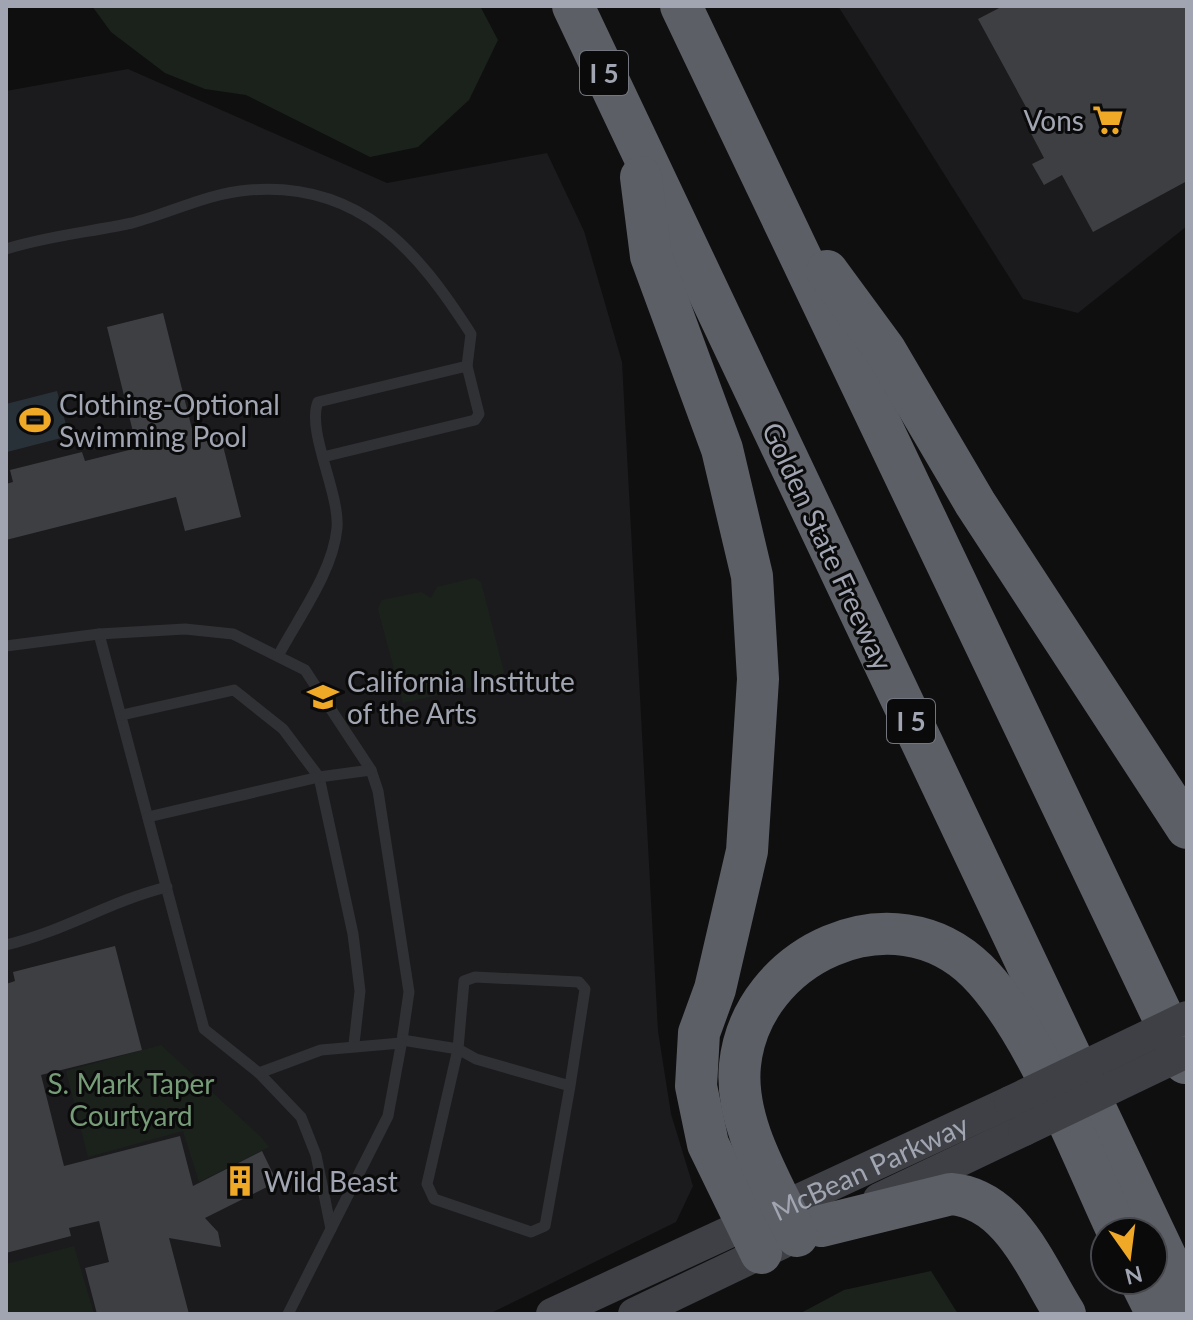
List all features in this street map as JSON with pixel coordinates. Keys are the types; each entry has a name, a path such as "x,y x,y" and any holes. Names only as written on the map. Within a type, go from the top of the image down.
{"highway":[{"name":"Golden State Freeway","path":"573,6 1187,1302"},
{"path":"681,6 769,192 1187,1036"},
{"path":"636,140 651,256 722,449 752,576 758,679 747,851 715,989 699,1033 696,1086 708,1144 782,1229"},
{"path":"769,192 885,350 1005,552 1187,828"},
{"path":"782,1229 739,1093 743,1039 757,1009 780,977 807,955 840,940 876,933 915,937 947,948 975,969 1001,999 1035,1057 1110,1216"},
{"path":"1172,1010 1187,1068"},
{"path":"782,1229 951,1194 972,1196 998,1212 1014,1231 1065,1314"},
{"path":"1148,1296 1157,1314"}],"main road":[{"name":"McBean Parkway","path":"1017,1116 1172,1010"},
{"name":"McBean Parkway","path":"634,1314 782,1229 1017,1116 1187,1052"},
{"name":"McBean Parkway","path":"552,1314 782,1229"}],"lane":[{"path":"6,249 133,222 248,190 299,192 349,206 398,238 423,264 471,334 467,366 479,414 475,420 323,457"},
{"path":"278,656 330,558 337,529 336,502 323,457 315,410 318,402 467,366"},
{"path":"6,646 99,634 185,629 233,634 305,670 371,770 378,791 409,992 402,1041 388,1116 288,1314"},
{"path":"99,634 204,1029 259,1073 301,1117 316,1155 331,1229"},
{"path":"122,715 234,690 283,729 319,777 353,934 360,991 354,1044"},
{"path":"148,817 319,777 371,770"},
{"path":"6,945 80,922 121,899 167,887"},
{"path":"475,977 579,982 585,989 545,1226 531,1232 434,1199 429,1194 427,1184 458,1049 464,981 475,977"},
{"path":"259,1073 321,1050 402,1041 458,1049 476,1059 570,1086"}],"shaded area":[{"path":"838,6 1187,6 1187,226 1078,313 1023,299"},
{"name":"California Institute of the Arts","path":"128,69 387,183 547,153 584,231 622,362 658,1031 671,1114 693,1186 676,1222 489,1314 6,1314 6,91"},
{"name":"Clothing-Optional Swimming Pool","path":"57,391 69,436 7,452 6,404"}],"green space":[{"path":"92,6 480,6 498,40 469,100 418,147 370,157 246,95 205,89 165,73 111,32"},
{"path":"474,578 481,582 504,672 500,681 403,703 378,609 382,600 421,592 431,598 437,587"},
{"name":"S. Mark Taper Courtyard","path":"161,1045 269,1147 199,1182 183,1131 88,1157 66,1071"},
{"path":"74,1246 94,1314 6,1314 6,1264"},
{"path":"931,1271 958,1314 799,1314 844,1290"}],"building":[{"name":"Vons","path":"1003,6 1187,6 1187,181 1093,232 1062,175 1044,185 1032,164 1044,158 1025,122 1032,118 978,19"},
{"path":"163,313 195,441 220,434 241,517 185,531 176,497 6,540 6,484 13,482 10,470 82,452 85,461 137,448 107,327"},
{"path":"115,946 142,1050 41,1075 64,1166 180,1136 193,1186 262,1151 277,1182 205,1218 218,1232 221,1247 169,1238 189,1314 97,1314 85,1268 109,1262 99,1221 69,1228 71,1236 6,1253 6,984 15,981 13,972"}],"place":[{"name":"Vons","path":"1108,120"},
{"name":"Clothing-Optional Swimming Pool","path":"35,420"},
{"name":"California Institute of the Arts","path":"323,697"},
{"name":"Wild Beast","path":"240,1181"}]}
